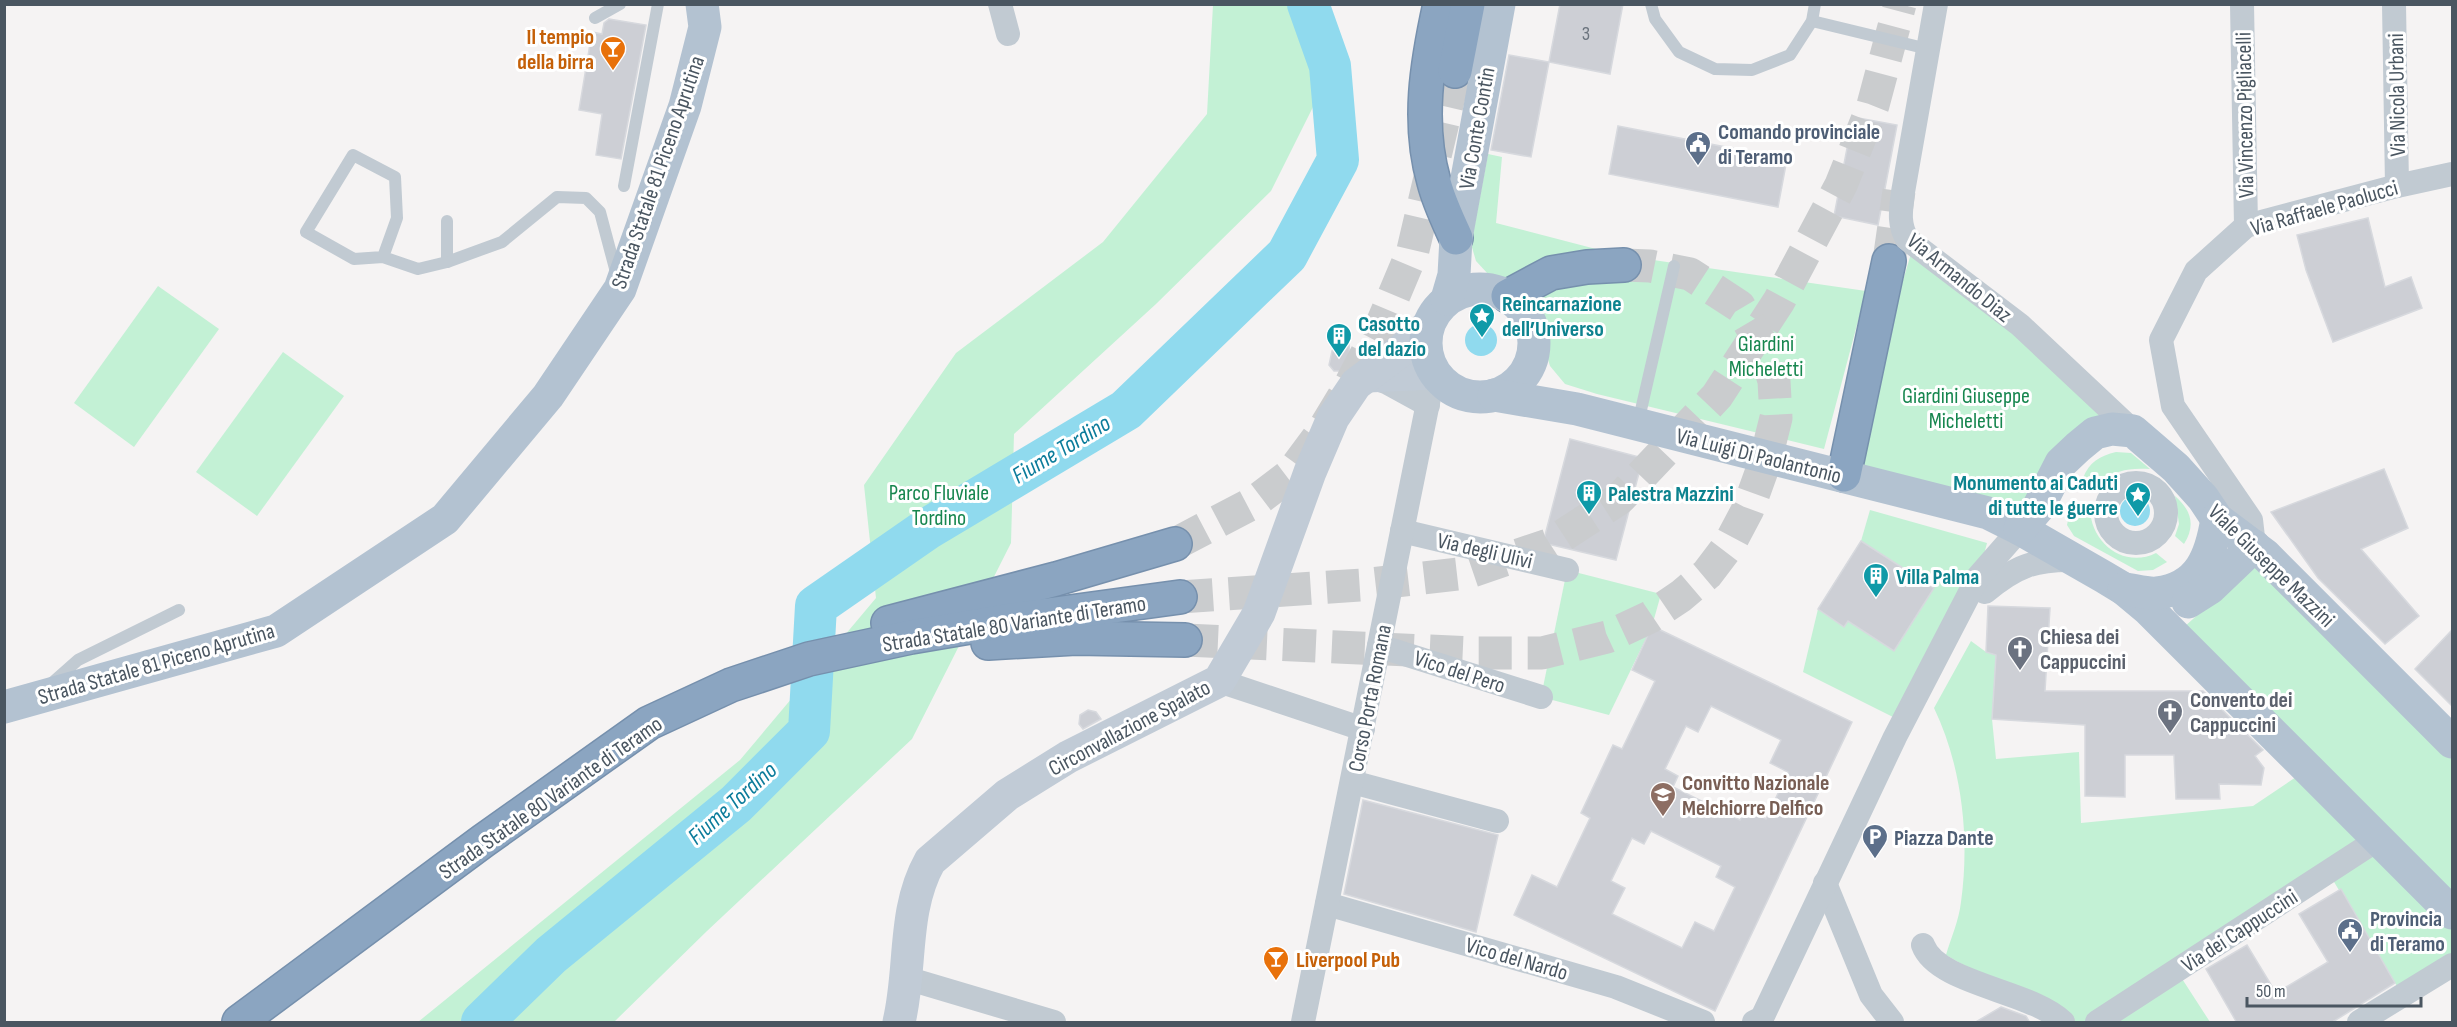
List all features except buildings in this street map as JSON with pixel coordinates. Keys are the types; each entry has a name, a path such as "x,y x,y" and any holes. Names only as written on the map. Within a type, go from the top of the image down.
{"highway":[{"path":"1440,4 1427,75 1424,116 1426,146 1433,181 1455,245"},
{"path":"1455,71 1468,4"},
{"path":"1844,475 1889,261"},
{"path":"1494,292 1551,273 1587,267 1624,265"},
{"path":"911,635 1056,579 1175,544"},
{"name":"Strada Statale 80 Variante di Teramo","path":"239,1023 483,841 650,723 731,685 775,661 911,635 1180,597"},
{"path":"911,635 985,643 1076,638 1185,640"}],"main road":[{"name":"Strada Statale 81 Piceno Aprutina","path":"4,707 276,631 445,519 548,396 620,289 685,106 705,27 702,4"},
{"name":"Via Conte Contin","path":"1447,299 1454,275 1455,245 1499,4"},
{"path":"1455,245 1462,268 1494,292 1520,306 1529,320 1534,336 1530,364 1515,384 1494,395 1467,396 1454,391 1434,373 1425,350 1428,326 1435,311 1447,299 1463,291 1494,292"},
{"name":"Circonvallazione Spalato","path":"899,1023 906,978 907,942 912,906 922,875 930,861 1006,795 1068,757 1219,681 1259,613 1326,434 1356,384 1428,326"},
{"path":"1533,353 1538,368 1577,409"},
{"path":"1368,376 1434,373"},
{"name":"Via Luigi Di Paolantonio","path":"1494,395 1577,409 1844,475 1988,513 2030,534"},
{"path":"2133,431 2112,429 2095,433 2061,463 2038,508 2030,534 2136,599 2380,838 2452,913"},
{"name":"Viale Giuseppe Mazzini","path":"2133,431 2176,468 2203,498 2217,519 2265,555 2448,730"},
{"path":"2136,599 2181,586 2197,575 2212,548 2217,519"},
{"path":"2136,599 2168,609 2187,603 2210,588 2253,546"}],"street":[{"path":"1000,4 1008,34"},
{"name":"Via Armando Diaz","path":"1936,4 1902,192 1900,219 1902,230 1907,239 2020,325 2133,431"},
{"name":"Via Vincenzo Pigliacelli","path":"2242,4 2246,225"},
{"name":"Via Nicola Urbani","path":"2394,4 2397,186"},
{"name":"Via Raffaele Paolucci","path":"2253,546 2251,520 2173,406 2161,340 2196,271 2246,225 2452,174"},
{"name":"Corso Porta Romana","path":"1311,1020 1327,904 1434,373"},
{"path":"1368,376 1386,382 1428,405"},
{"name":"Via degli Ulivi","path":"1402,531 1568,570"},
{"path":"1758,1020 1903,722 1978,577 2030,534"},
{"path":"1985,592 2003,577 2025,565 2041,560 2075,560"},
{"name":"Vico del Pero","path":"1379,646 1541,697"},
{"path":"1219,681 1363,729"},
{"path":"1352,782 1497,820"},
{"name":"Via dei Cappuccini","path":"2097,1023 2380,838"},
{"path":"1825,882 1871,995 1892,1023"},
{"name":"Vico del Nardo","path":"1327,904 1616,987 1703,1023"},
{"path":"1923,945 1925,952 1944,968 2026,1001 2055,1015 2062,1023"},
{"path":"2359,1023 2452,965"},
{"path":"906,978 1054,1023"}],"lane":[{"path":"595,18 620,4"},
{"path":"624,186 658,4"},
{"path":"1651,4 1655,19 1678,52 1715,69 1752,70 1790,55 1812,21 1815,4"},
{"path":"1812,21 1928,49"},
{"path":"383,257 397,218 394,177 353,155 306,232 354,260 383,257 418,269 447,262 502,242 557,197 586,198 600,212 620,289"},
{"path":"447,221 447,262"},
{"path":"1638,425 1674,266"},
{"path":"36,698 78,660 179,610"}],"green space":[{"name":"Parco Fluviale Tordino","path":"1213,5 1320,5 1315,103 1271,191 1156,304 1014,434 1011,543 912,739 707,931 614,1022 418,1022 740,760 876,598 864,485 956,353 1103,242 1207,114"},
{"name":"Giardini Micheletti","path":"1488,154 1502,157 1496,223 1619,255 1866,291 1824,449 1597,394 1565,384 1550,366 1544,347 1545,329 1540,314 1532,304 1538,298 1560,289 1620,280 1499,278 1488,274 1476,261 1471,244"},
{"name":"Giardini Giuseppe Micheletti","path":"1914,244 2020,325 2112,429 2030,519 1844,475"},
{"path":"158,286 219,329 134,447 74,403"},
{"path":"283,352 344,396 257,516 196,472"},
{"path":"2116,452 2131,453 2150,469 2123,471 2101,485 2083,478 2088,468 2096,461"},
{"path":"2175,496 2185,507 2190,518 2190,530 2184,544 2175,536 2179,524"},
{"path":"2074,504 2090,509 2096,532 2111,550 2132,558 2156,553 2167,562 2153,570 2138,571 2074,536 2067,525"},
{"path":"1870,510 1987,543 1978,577 1903,722 1803,672 1818,609 1861,541"},
{"path":"2265,555 2452,744 2452,965 2403,996 2328,872 2177,971 2210,1022 2063,1022 1946,955 1961,902 1964,878 1964,828 1951,754 1934,708 1971,641 1986,652 1996,655 1992,719 1996,759 2079,752 2081,823 2253,806 2308,769 2175,635"},
{"path":"1567,570 1661,594 1652,626 1609,715 1541,697"}],"water":[{"path":"1481,324 1493,328 1497,340 1493,352 1481,356 1469,352 1465,340 1469,328"},
{"path":"2135,496 2146,500 2150,511 2146,522 2135,526 2124,522 2120,511 2124,500"}],"waterway":[{"name":"Fiume Tordino","path":"482,1022 551,955 736,804 809,731 816,606 927,529 1126,410 1287,255 1338,160 1330,66 1308,4"}],"tunnel":[{"path":"1180,597 1361,585 1466,573 1548,545 1619,499 1717,396 1779,301 1841,185 1873,105 1900,4"},
{"path":"1175,544 1253,503 1290,475 1322,432 1348,389 1381,326 1413,250 1455,71"},
{"path":"1889,261 1899,191"},
{"path":"1185,640 1472,653 1542,653 1607,637 1650,617 1681,596 1707,574 1729,545 1748,509 1765,462 1776,418 1774,381 1764,348 1739,306 1690,274 1650,266 1624,265"}],"place":[{"name":"Il tempio della birra","path":"613,72"},
{"name":"Comando provinciale di Teramo","path":"1698,167"},
{"name":"Reincarnazione dell’Universo","path":"1482,339"},
{"name":"Casotto del dazio","path":"1339,359"},
{"name":"Palestra Mazzini","path":"1589,516"},
{"name":"Monumento ai Caduti di tutte le guerre","path":"2138,518"},
{"name":"Villa Palma","path":"1876,599"},
{"name":"Chiesa dei Cappuccini","path":"2020,672"},
{"name":"Convento dei Cappuccini","path":"2170,735"},
{"name":"Convitto Nazionale Melchiorre Delfico","path":"1663,818"},
{"name":"Piazza Dante","path":"1875,860"},
{"name":"Provincia di Teramo","path":"2350,954"},
{"name":"Liverpool Pub","path":"1276,982"}]}
